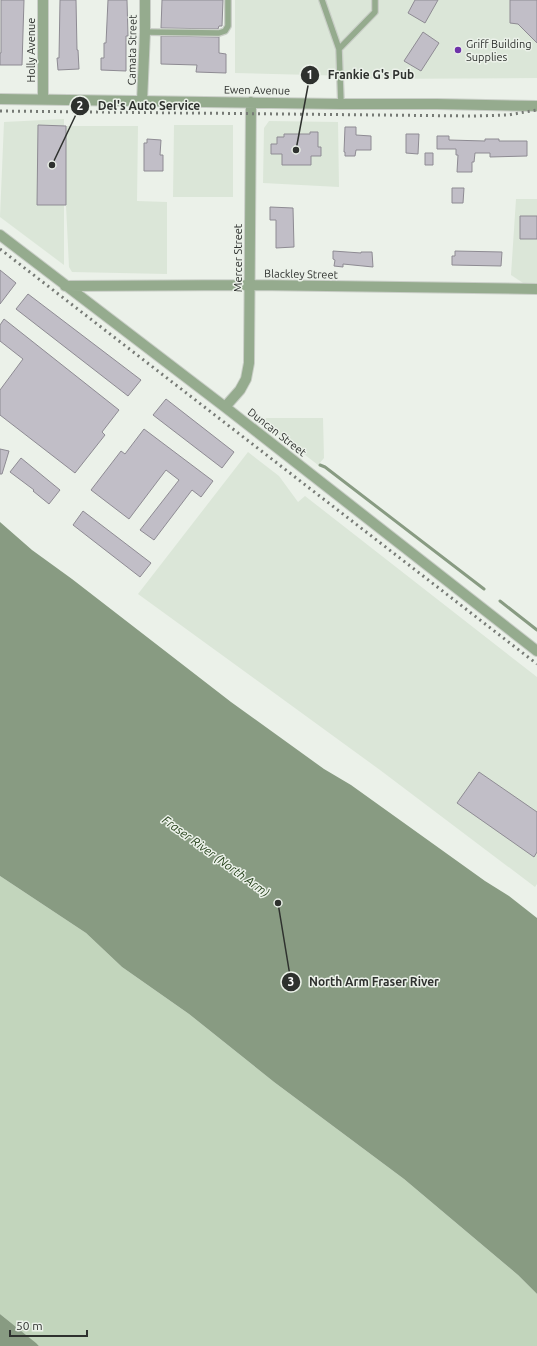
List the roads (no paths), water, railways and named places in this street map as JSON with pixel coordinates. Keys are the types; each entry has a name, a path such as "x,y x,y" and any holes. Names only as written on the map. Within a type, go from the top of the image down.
{"street":[{"name":"Holly Avenue","path":"43,0 43,99"},
{"name":"Camata Street","path":"142,101 145,0"},
{"name":"Ewen Avenue","path":"0,99 537,106"},
{"name":"Mercer Street","path":"225,407 240,390 246,379 249,363 251,102"},
{"name":"Duncan Street","path":"0,235 225,407 537,651"},
{"name":"Blackley Street","path":"66,286 250,285 537,289"}],"lane":[{"path":"145,32 219,33 225,31 228,26 228,0"},
{"path":"322,0 338,49 341,104"},
{"path":"338,49 375,12 375,0"}],"water":[{"name":"Fraser River (North Arm)","path":"0,522 32,550 72,579 231,702 324,769 351,785 485,881 509,896 537,918 537,1294 518,1275 404,1179 274,1082 189,1014 122,967 86,933 0,876"},
{"path":"0,1314 36,1343 39,1346 0,1346"}],"waterway":[{"path":"320,465 325,467 484,589"},
{"path":"500,601 537,630"}],"railway":[{"path":"0,111 473,116 508,115 537,110"},
{"path":"0,249 537,664"}],"place":[{"name":"Griff Building Supplies","path":"458,50"},
{"name":"Frankie G's Pub","path":"296,150"},
{"name":"Del's Auto Service","path":"52,165"},
{"name":"North Arm Fraser River","path":"278,903"}]}
